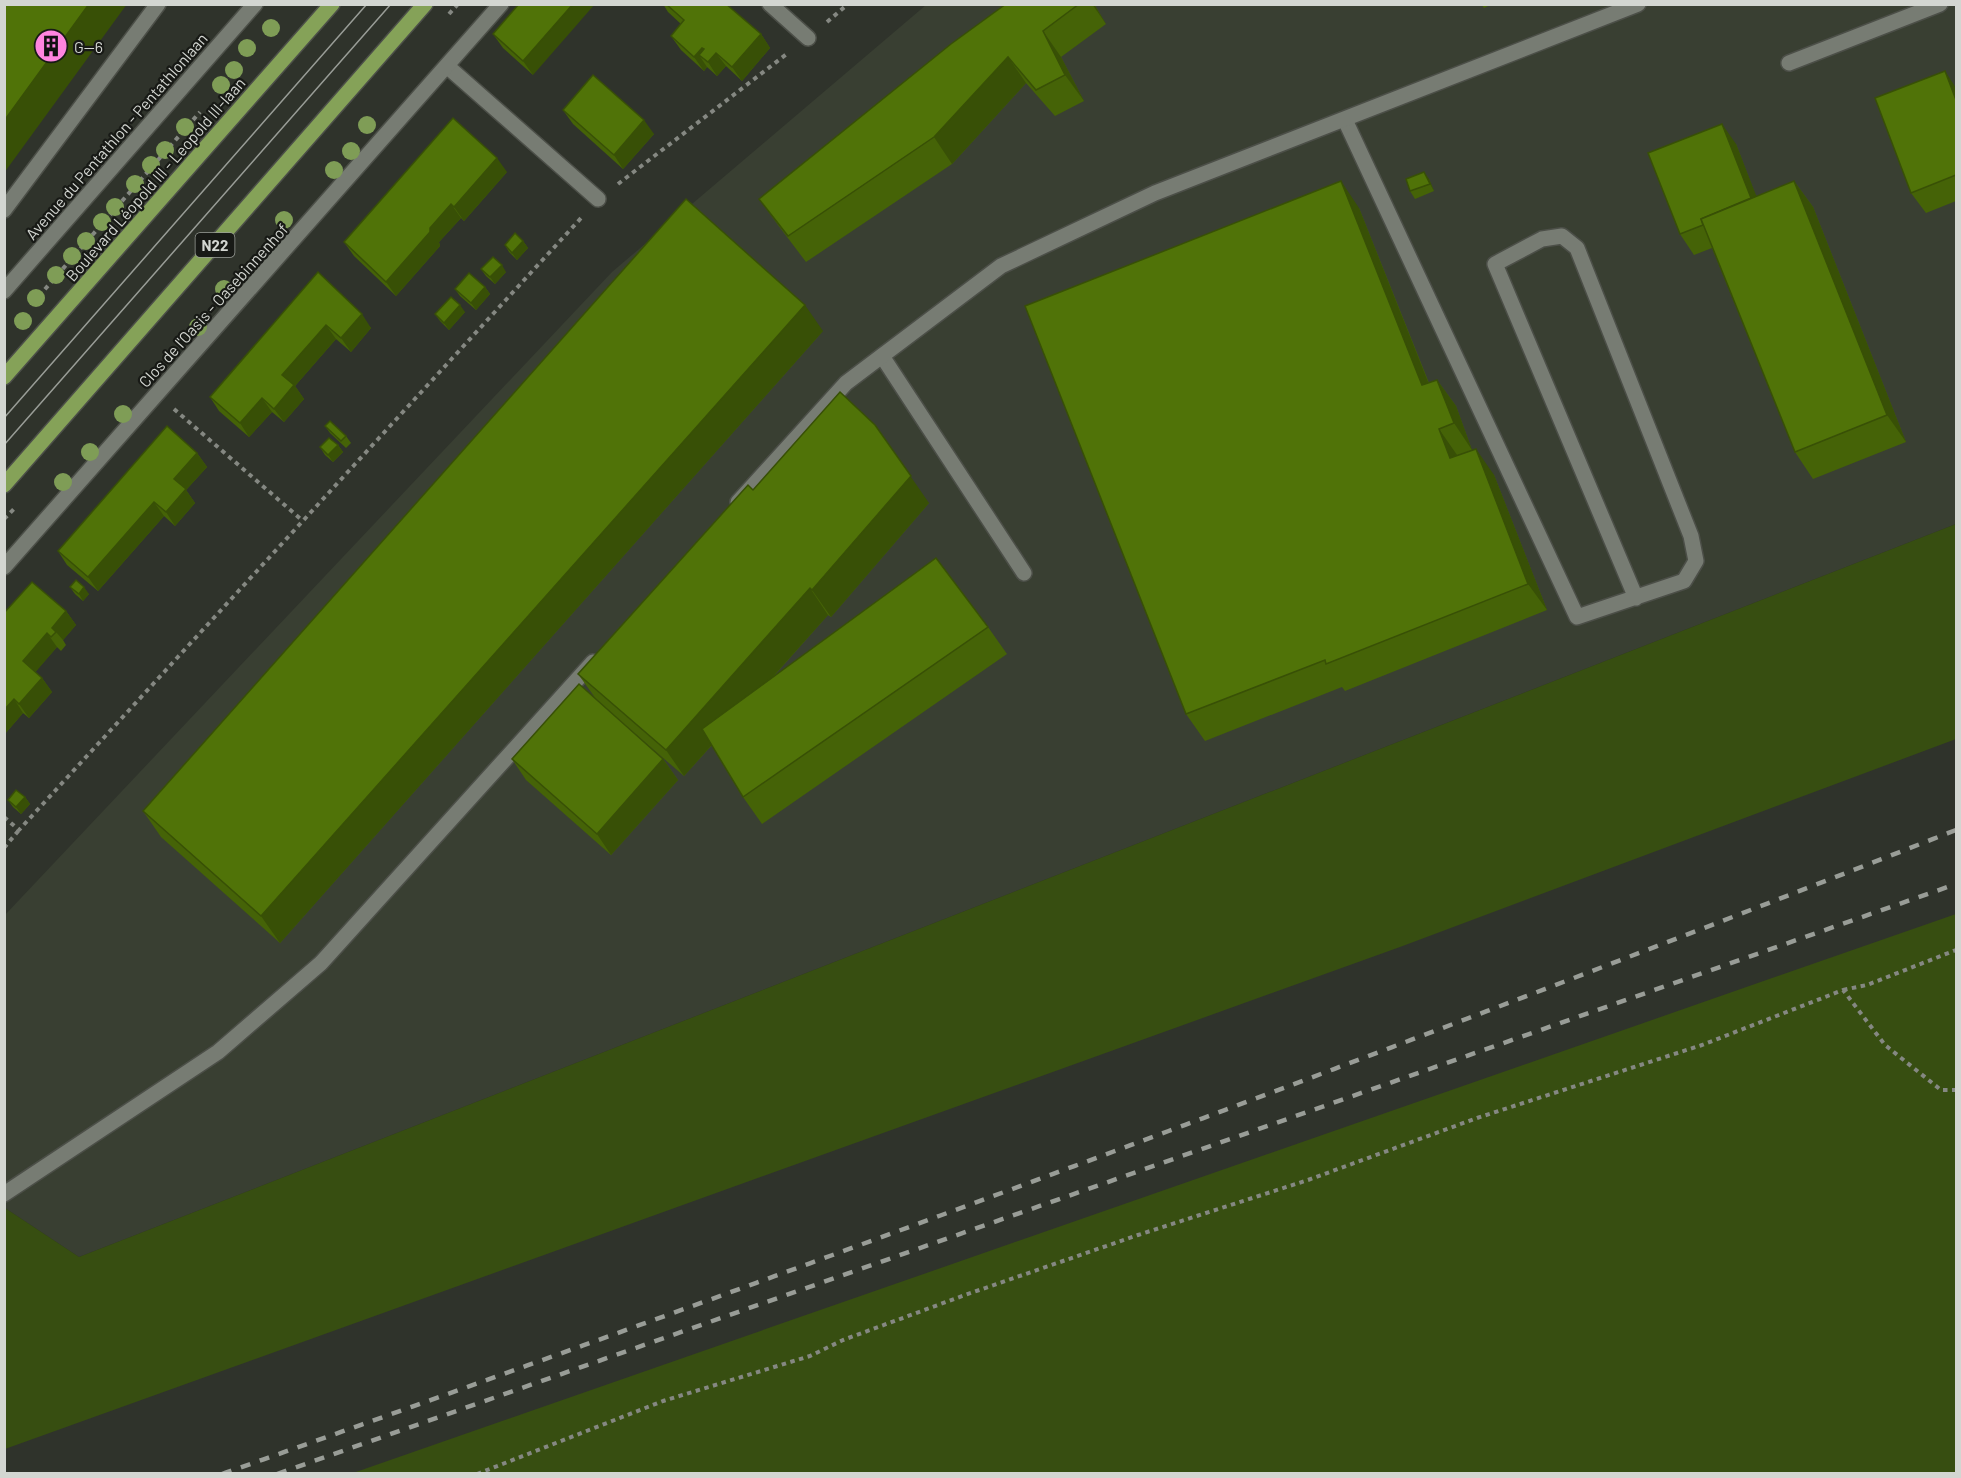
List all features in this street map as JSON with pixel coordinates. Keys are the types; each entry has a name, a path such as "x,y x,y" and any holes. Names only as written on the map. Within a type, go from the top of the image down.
{"main road":[{"name":"Boulevard Léopold III - Leopold III-laan","path":"4,377 332,4"},
{"name":"N22","path":"4,485 425,4"}],"street":[{"path":"4,210 158,4"},
{"name":"Avenue du Pentathlon - Pentathlonlaan","path":"4,291 255,4"},
{"name":"Clos de l'Oasis - Oasebinnenhof","path":"4,567 448,67 501,4"},
{"path":"770,4 808,38"},
{"path":"727,515 846,383 1001,266 1155,193 1638,4"},
{"path":"1788,63 1940,4"},
{"path":"448,67 598,199"},
{"path":"1345,120 1577,617 1684,581 1696,561 1691,536 1577,248 1563,236 1542,239 1495,264 1636,597"},
{"path":"882,356 1024,573"},
{"path":"4,1194 218,1052 321,963 608,647"}],"path":[{"path":"4,848 598,199 808,38"},
{"path":"34,302 202,110"},
{"path":"157,395 303,521"},
{"path":"4,817 20,830"},
{"path":"477,1473 663,1401 810,1356 843,1340 1138,1234 1308,1180 1477,1118 1702,1045 1843,990 1866,985 1956,950"},
{"path":"1843,990 1885,1045 1941,1090 1956,1090"}],"shaded area":[{"path":"926,5 1956,5 1956,524 79,1257 5,1208 4,916 612,272"}],"green space":[{"path":"1956,524 1956,739 1400,947 5,1449 5,1208 79,1257"},
{"path":"1956,914 1956,1473 353,1473"}],"building":[{"path":"4,4 89,4 4,121"},
{"path":"519,4 573,4 523,61 493,34"},
{"path":"666,4 726,4 761,34 732,67 716,53 708,62 699,55 704,49 702,48 694,57 671,36 684,20"},
{"path":"1006,4 1079,4 1043,31 1065,75 1036,90 1008,57 934,137 788,236 759,199 951,44"},
{"path":"1945,71 1956,100 1956,175 1911,193 1875,98"},
{"path":"593,75 644,120 614,155 563,110"},
{"path":"453,118 497,158 454,207 451,204 386,282 344,242"},
{"path":"1722,124 1751,198 1701,219 1703,225 1680,234 1648,153"},
{"path":"1424,172 1430,184 1410,191 1406,179"},
{"path":"1341,181 1422,385 1437,380 1454,423 1439,429 1450,458 1476,449 1528,584 1326,664 1325,660 1186,714 1025,306"},
{"path":"1794,181 1887,415 1795,452 1701,219"},
{"path":"686,199 805,305 261,916 143,811"},
{"path":"515,233 523,241 512,253 505,245"},
{"path":"493,257 502,265 490,277 481,269"},
{"path":"318,272 362,314 341,338 326,325 282,375 294,385 274,409 262,398 240,423 210,397"},
{"path":"469,273 485,287 471,303 455,289"},
{"path":"451,297 460,305 444,323 435,314"},
{"path":"840,392 875,425 911,476 812,590 810,588 666,750 578,674 748,485 753,490"},
{"path":"330,421 346,436 341,441 325,426"},
{"path":"167,426 197,453 174,479 186,489 166,512 154,502 88,577 58,551"},
{"path":"329,438 338,445 328,455 320,447"},
{"path":"936,558 988,627 743,797 702,729"},
{"path":"76,580 84,587 79,594 70,587"},
{"path":"32,582 66,611 52,628 56,632 51,637 47,633 23,661 42,678 19,704 14,699 4,710 4,613"},
{"path":"579,684 663,759 597,834 512,759"},
{"path":"16,790 25,797 16,807 8,800"}],"tram line":[{"path":"4,418 367,4"},
{"path":"4,445 391,4"}],"railway":[{"path":"222,1474 658,1319 1309,1079 1956,830"},
{"path":"277,1474 1956,884"}],"place":[{"name":"G--6","path":"51,46"}]}
